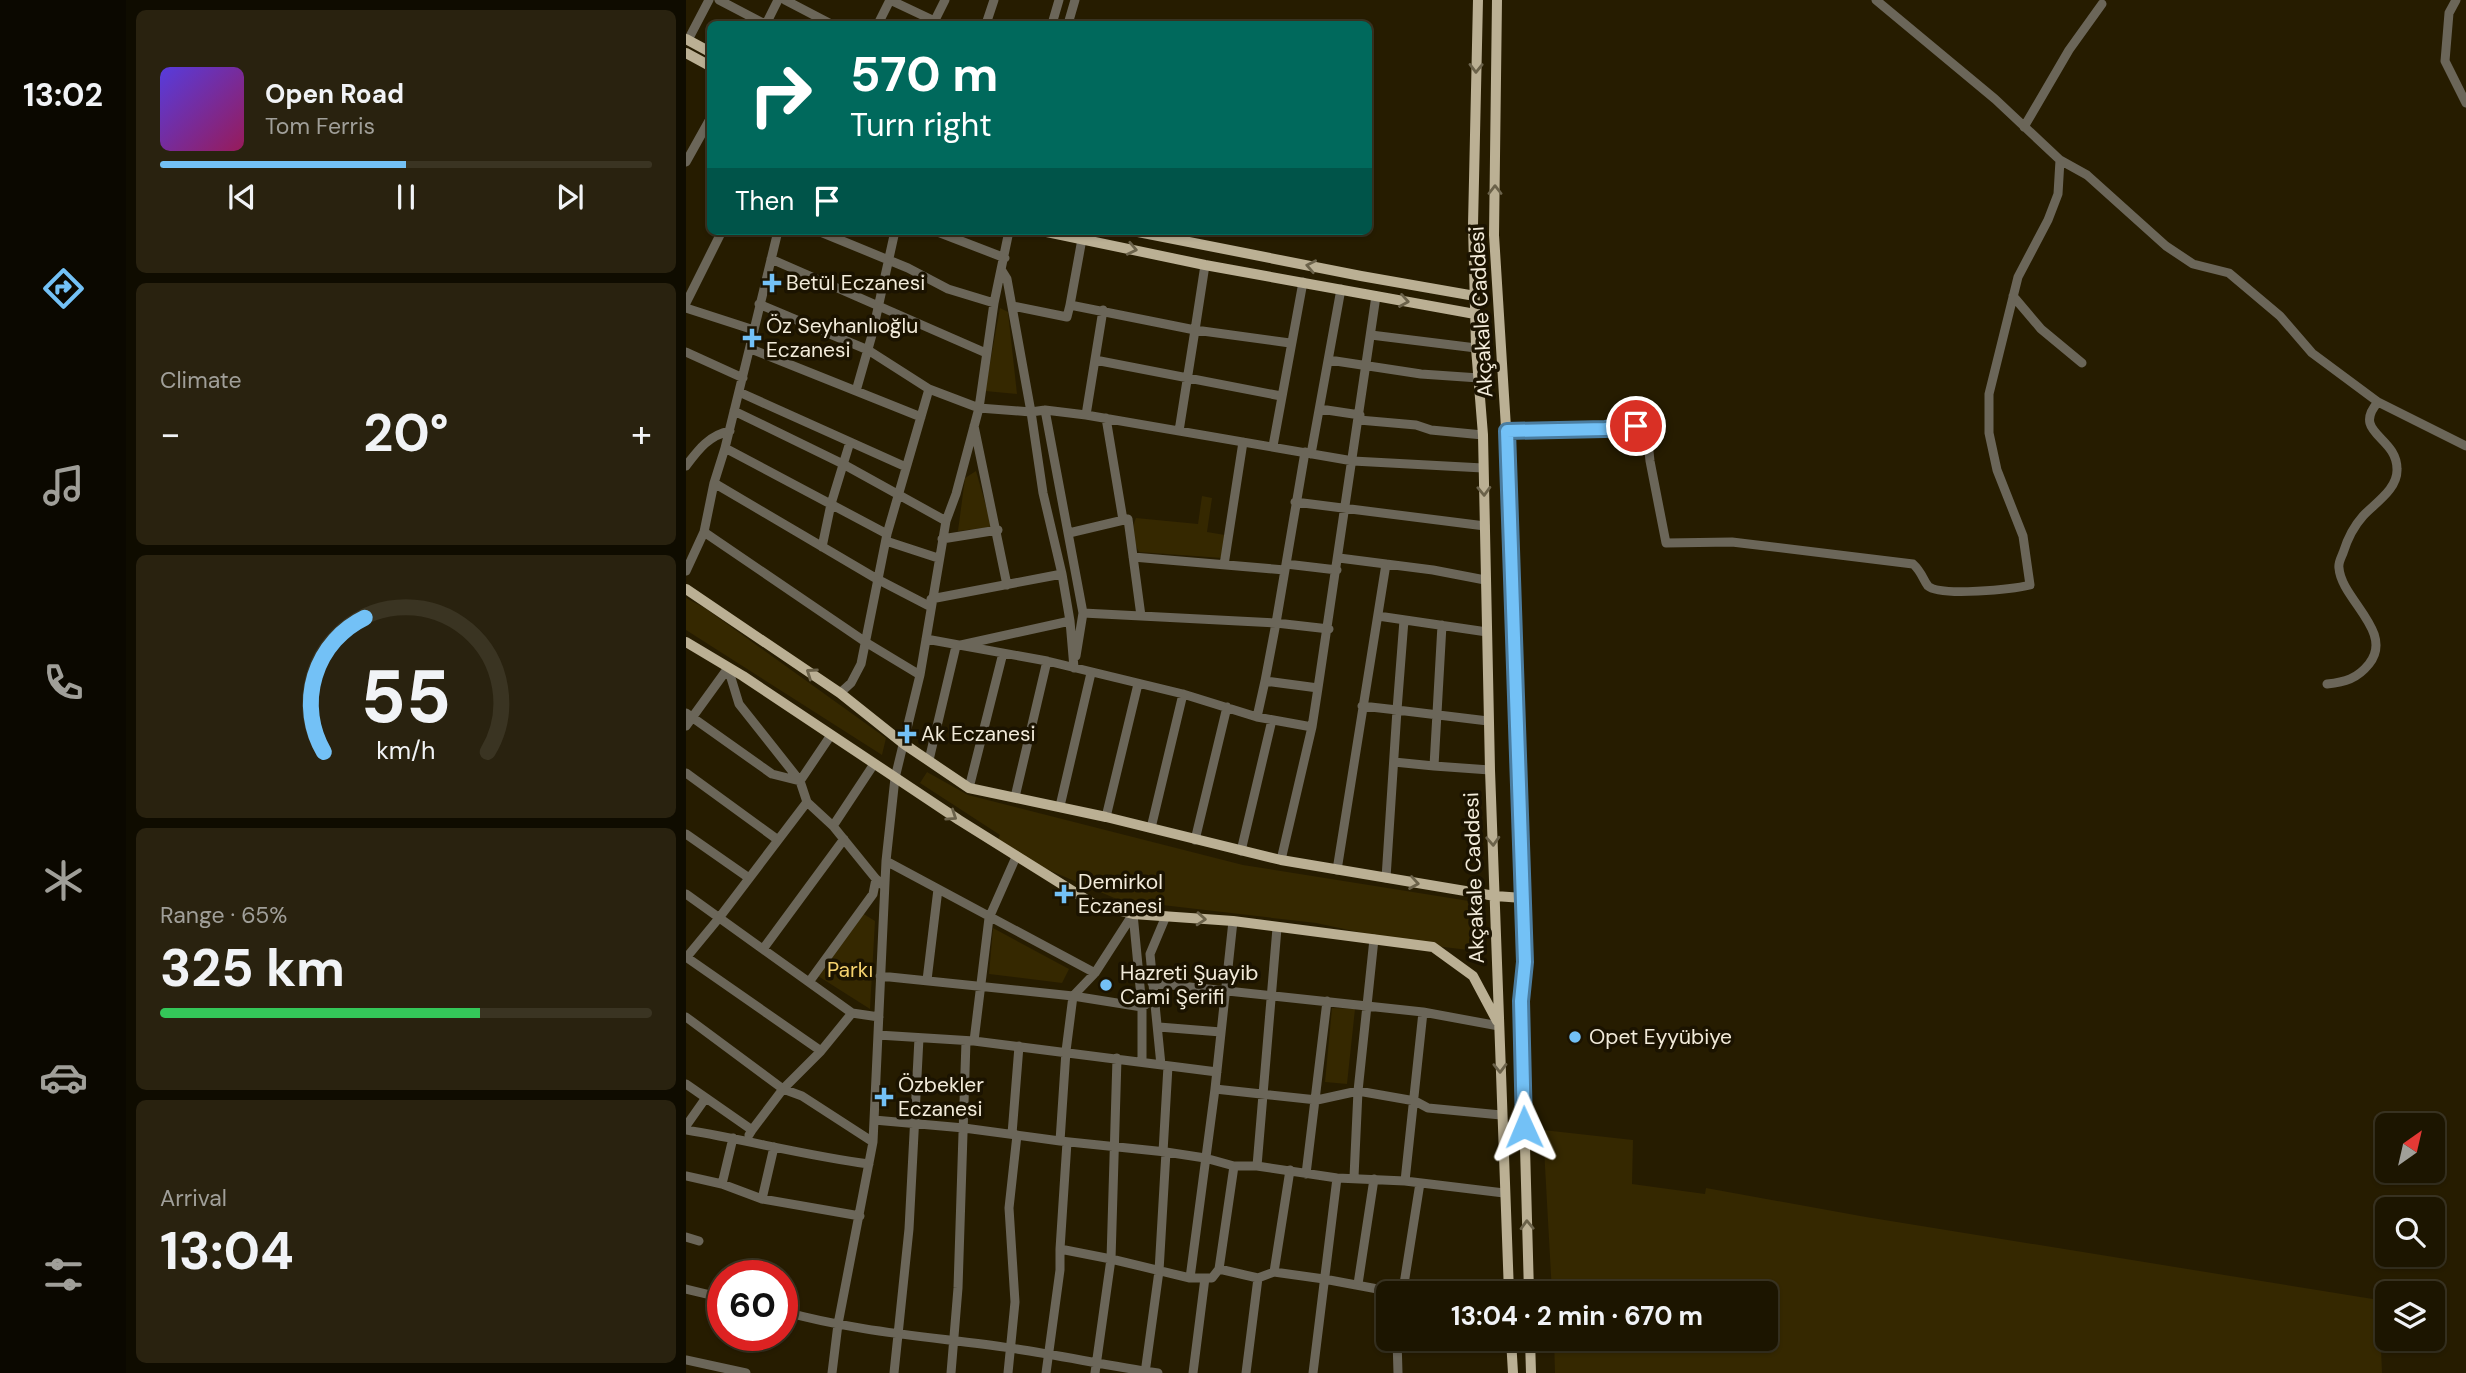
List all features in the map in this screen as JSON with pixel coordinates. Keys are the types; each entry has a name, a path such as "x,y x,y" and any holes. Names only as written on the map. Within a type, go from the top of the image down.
{"main road":[{"name":"Akçakale Caddesi","path":"1478,0 1473,225 1475,314 1483,435 1488,721 1508,1281"},
{"name":"Akçakale Caddesi","path":"1497,0 1494,235 1507,431 1523,898 1525,962 1522,1015 1529,1281"},
{"path":"687,39 707,50"},
{"path":"686,53 707,64"},
{"path":"1062,235 1205,265 1475,314"},
{"path":"1153,235 1475,296"},
{"path":"686,589 840,693 904,744 969,788 1060,806 1281,860 1495,896 1523,898"},
{"path":"686,642 1016,857 1095,905 1133,914 1233,921 1433,947 1473,976 1499,1026"},
{"path":"1512,1351 1513,1373"},
{"path":"1530,1351 1531,1373"}],"street":[{"path":"687,39 709,0"},
{"path":"719,0 759,21"},
{"path":"767,21 778,0"},
{"path":"785,0 825,21"},
{"path":"879,21 890,0 930,21"},
{"path":"937,21 945,0"},
{"path":"987,21 994,0"},
{"path":"1053,21 1059,0"},
{"path":"1069,21 1075,0"},
{"path":"1876,0 2060,160 2087,175 2166,246 2193,264 2230,273 2280,316 2312,353 2378,402 2466,446"},
{"path":"2456,0 2449,13 2445,61 2466,103"},
{"path":"2024,127 2069,50 2102,4"},
{"path":"686,162 707,124"},
{"path":"1507,431 1636,426 1643,428 1647,433 1666,543 1732,542 1913,564 1922,572 1927,586 1939,592 2010,590 2031,584 2023,536 1997,470 1989,433 1989,394 2018,277 2048,220 2057,194 2060,160"},
{"path":"720,235 686,306 754,330"},
{"path":"686,571 704,532 714,482 751,349 759,304 777,235"},
{"path":"827,235 948,289 994,303"},
{"path":"856,391 868,351 894,235"},
{"path":"945,235 1004,258"},
{"path":"832,1373 838,1324 873,1142 884,886 895,778 920,675 946,521 979,408 994,303 1008,235"},
{"path":"1013,306 1067,317 1082,239"},
{"path":"771,259 986,354"},
{"path":"1179,430 1205,265"},
{"path":"1002,271 1007,279 1013,306 1043,492 1062,574 1074,668"},
{"path":"1273,446 1303,282"},
{"path":"1257,717 1296,502 1320,408 1341,289"},
{"path":"1281,860 1312,727 1329,629 1376,296"},
{"path":"2012,296 2041,329 2082,363"},
{"path":"759,304 868,351 929,389 979,408 1031,412 1045,410 1086,415 1353,461 1483,468"},
{"path":"1070,305 1195,330 1290,343"},
{"path":"1086,415 1103,310"},
{"path":"1371,335 1476,348"},
{"path":"751,349 921,417"},
{"path":"686,352 743,378"},
{"path":"1095,360 1281,396"},
{"path":"1329,360 1421,374 1479,378"},
{"path":"840,693 850,683 861,664 886,537 929,389"},
{"path":"739,392 906,467"},
{"path":"2327,684 2347,682 2363,672 2374,659 2375,632 2340,576 2338,566 2347,541 2362,518 2389,491 2398,473 2390,447 2369,426 2368,418 2378,402"},
{"path":"1320,408 1431,430 1483,435"},
{"path":"1045,410 1083,613 1074,668"},
{"path":"734,411 843,464 946,521"},
{"path":"1106,418 1123,520"},
{"path":"974,422 1007,585"},
{"path":"686,467 716,434 730,431"},
{"path":"822,547 831,504 850,442"},
{"path":"1224,565 1242,442"},
{"path":"725,447 886,537 938,558"},
{"path":"714,482 877,579 931,603 1062,574"},
{"path":"1296,502 1485,526"},
{"path":"1069,533 1128,519 1141,616"},
{"path":"942,539 998,530"},
{"path":"704,532 867,643 920,675"},
{"path":"1133,557 1224,565 1338,570"},
{"path":"1339,558 1433,570 1485,580"},
{"path":"1337,870 1386,564"},
{"path":"1083,613 1276,622 1329,629"},
{"path":"1378,616 1488,632"},
{"path":"1386,878 1405,620"},
{"path":"956,646 1070,621"},
{"path":"1434,766 1442,625"},
{"path":"926,639 1047,661 1183,694 1257,717 1312,727"},
{"path":"929,760 956,646"},
{"path":"969,788 1003,653"},
{"path":"1015,797 1047,661"},
{"path":"728,668 688,719 772,774 800,781"},
{"path":"728,668 739,704 800,781 807,802 833,826 884,886"},
{"path":"1060,806 1091,673"},
{"path":"1265,681 1318,688"},
{"path":"1106,817 1138,684"},
{"path":"1151,828 1183,694"},
{"path":"1362,706 1488,721"},
{"path":"1195,839 1227,707"},
{"path":"1241,851 1272,720"},
{"path":"800,781 831,736"},
{"path":"1394,762 1490,771"},
{"path":"833,826 874,764"},
{"path":"686,773 778,840"},
{"path":"807,802 686,958 821,1051"},
{"path":"686,834 749,878"},
{"path":"762,949 844,839"},
{"path":"951,1373 970,1041 989,918 1016,857"},
{"path":"886,861 1095,973"},
{"path":"809,982 873,894 876,879"},
{"path":"927,980 938,890"},
{"path":"686,894 852,1013 878,1017"},
{"path":"1046,1373 1060,1270 1066,1051 1073,996 1095,973 1133,914"},
{"path":"1133,914 1142,1007 1142,1062"},
{"path":"1145,1372 1159,1271 1164,1152 1165,1065 1150,954 1166,916"},
{"path":"1190,1278 1215,1089 1233,921"},
{"path":"1257,1166 1277,928"},
{"path":"1354,1177 1358,1091 1374,939"},
{"path":"880,976 1073,996 1142,1007 1154,999"},
{"path":"1152,983 1423,1012 1499,1026"},
{"path":"1306,1174 1327,1001"},
{"path":"1405,1181 1423,1012"},
{"path":"745,1140 783,1089 821,1051 852,1013"},
{"path":"686,1017 783,1089 802,1096 873,1142"},
{"path":"1159,1027 1221,1032"},
{"path":"878,1035 1066,1051 1217,1072"},
{"path":"894,1373 909,1229 919,1038"},
{"path":"1008,1373 1015,1301 1009,1208 1019,1046"},
{"path":"1096,1369 1111,1259 1117,1058"},
{"path":"686,1084 752,1130"},
{"path":"1215,1089 1317,1100 1358,1091 1415,1101 1428,1108 1501,1115"},
{"path":"705,1098 686,1128 824,1158 869,1164"},
{"path":"874,1120 1205,1157 1234,1166 1257,1166 1336,1178 1405,1181 1504,1193"},
{"path":"722,1184 733,1138"},
{"path":"762,1199 774,1147"},
{"path":"1060,1249 1190,1278 1212,1278 1219,1269 1234,1166"},
{"path":"1274,1272 1290,1170"},
{"path":"686,1176 722,1184 762,1199 860,1216"},
{"path":"1313,1373 1336,1178"},
{"path":"1358,1284 1374,1179"},
{"path":"1404,1281 1420,1183"},
{"path":"686,1237 699,1241"},
{"path":"1219,1269 1258,1278 1274,1272 1376,1288"},
{"path":"1193,1373 1205,1278"},
{"path":"1247,1373 1258,1278"},
{"path":"686,1289 707,1294"},
{"path":"798,1315 838,1324 1048,1354 1096,1369 1157,1373"},
{"path":"1397,1351 1398,1373"},
{"path":"686,1360 746,1373"}],"green space":[{"path":"1000,308 1008,312 1017,394 985,391"},
{"path":"976,471 992,527 958,531 965,478"},
{"path":"1202,496 1212,498 1207,532 1225,535 1222,558 1139,552 1133,535 1136,518 1198,524"},
{"path":"686,598 705,608 886,738 882,755 686,630"},
{"path":"927,772 968,795 1243,865 1469,901 1477,951 1410,943 1316,923 1119,900 1030,862 997,841 1000,835 920,783"},
{"name":"Parkı","path":"862,913 875,921 870,1009 818,976"},
{"path":"993,928 1069,969 1062,983 989,974"},
{"path":"1332,1008 1355,1009 1347,1084 1325,1082"},
{"path":"1543,1130 1633,1140 1632,1184 1705,1194 1706,1188 1866,1217 2375,1299 2375,1351 2381,1351 2382,1373 1555,1373 1554,1351 1778,1351 1778,1281 1551,1281"}],"place":[{"name":"Betül Eczanesi","path":"772,283"},
{"name":"Öz Seyhanlıoğlu Eczanesi","path":"752,338"},
{"name":"Ak Eczanesi","path":"907,734"},
{"name":"Demirkol Eczanesi","path":"1064,894"},
{"name":"Hazreti Şuayib Cami Şerifi","path":"1106,985"},
{"name":"Opet Eyyübiye","path":"1575,1037"},
{"name":"Özbekler Eczanesi","path":"884,1097"}],"route":[{"path":"1524,1127 1521,1001 1525,962 1507,431 1636,426"}]}
